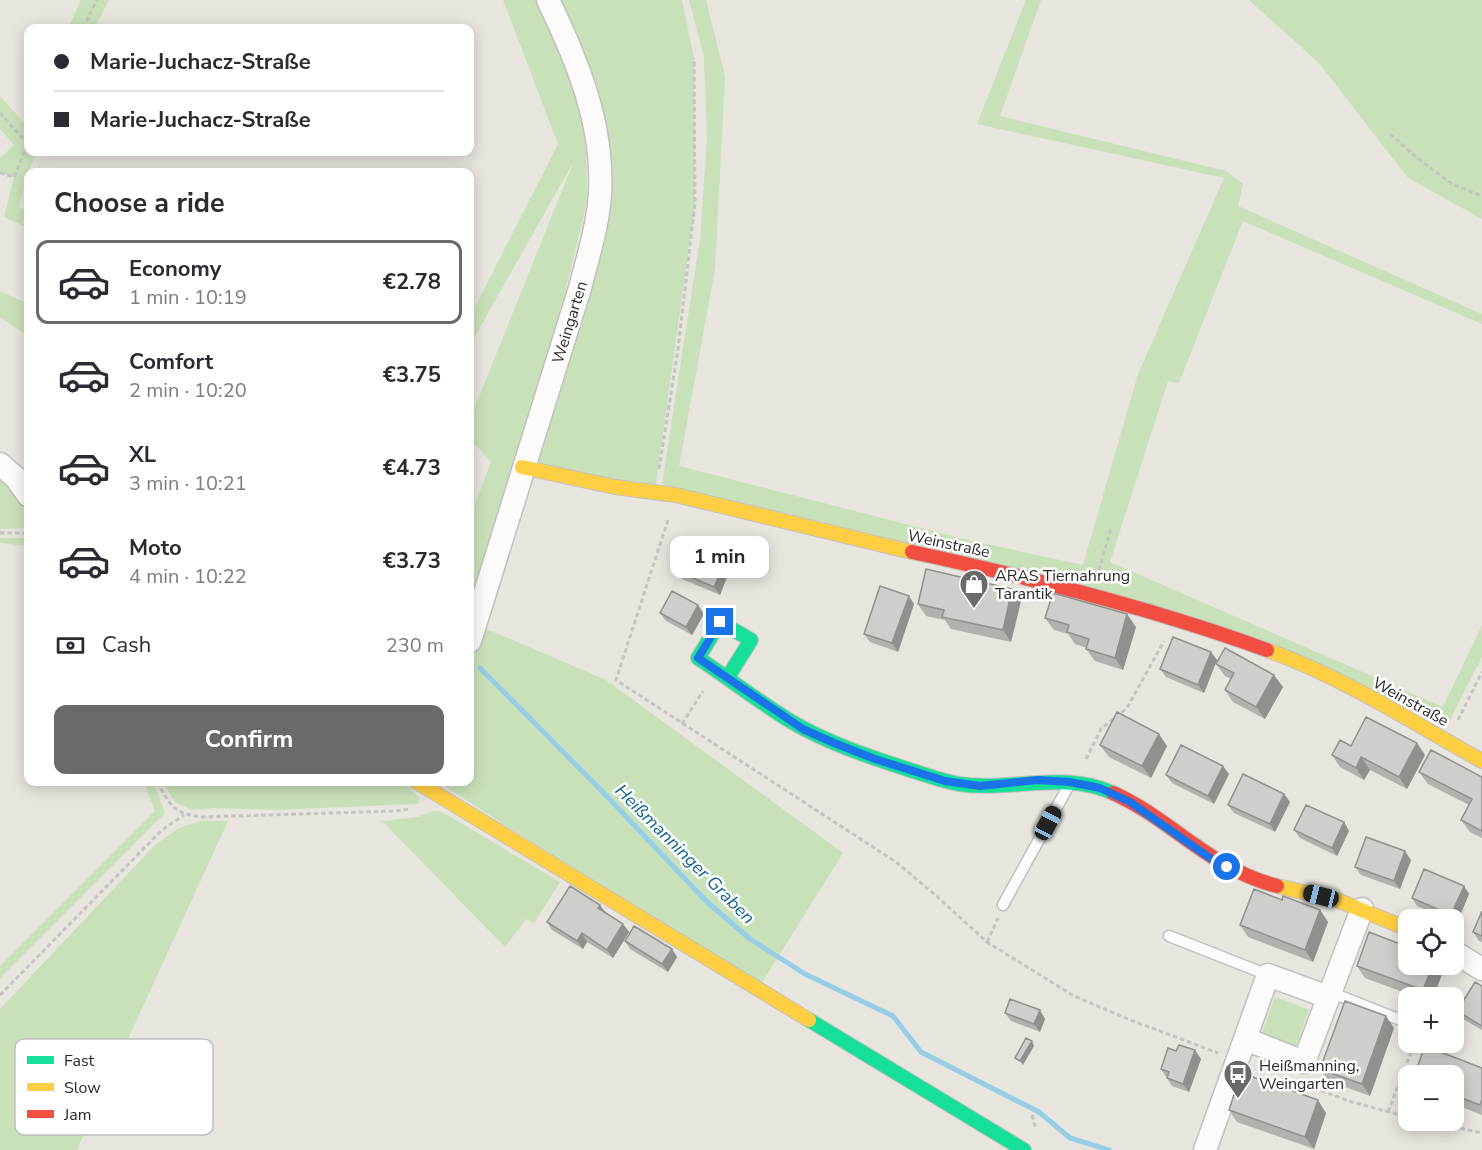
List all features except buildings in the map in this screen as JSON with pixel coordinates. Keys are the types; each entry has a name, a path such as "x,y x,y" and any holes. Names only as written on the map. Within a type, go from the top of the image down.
{"street":[{"name":"Weingarten","path":"474,628 522,467 580,288 591,246 600,194 599,152 589,103 571,47 548,0"},
{"path":"0,464 16,478 24,489"},
{"name":"Weinstraße","path":"522,467 596,484 676,495 1100,596 1177,619 1298,661 1355,689 1482,761"},
{"path":"723,673 803,729 875,759 945,781 980,786 1038,780 1073,782 1100,788 1130,802 1213,860 1241,873 1271,885 1337,900 1398,925"},
{"path":"432,786 566,873 1024,1150"},
{"path":"1241,1050 1304,1062 1362,909"},
{"path":"1464,958 1482,969"},
{"path":"1205,1150 1268,975 1329,995"}],"lane":[{"path":"1003,905 1073,782"},
{"path":"1169,936 1268,975"},
{"path":"1329,995 1398,1019"}],"path":[{"path":"85,24 97,0"},
{"path":"655,491 678,350 695,203 694,58"},
{"path":"0,113 24,139"},
{"path":"1390,134 1452,184 1482,196"},
{"path":"0,173 14,177 24,153"},
{"path":"676,495 616,680 896,862 987,942 1074,996 1128,1019 1241,1050"},
{"path":"1100,596 1098,579 1111,528"},
{"path":"0,533 24,532"},
{"path":"1073,782 1101,729 1127,708 1177,619"},
{"path":"1448,741 1482,672"},
{"path":"681,724 723,673"},
{"path":"159,786 170,804 184,815 203,817 396,811 428,803 430,786"},
{"path":"0,995 162,830 184,815"},
{"path":"987,942 1003,905"},
{"path":"1388,1112 1411,1053"},
{"path":"1297,1082 1398,1114"},
{"path":"1464,1129 1482,1133"}],"green space":[{"path":"81,0 109,0 97,24 70,24"},
{"path":"503,0 539,0 586,118 587,202 564,297 474,592 474,507 491,462 474,443 474,409 574,161 474,338 474,309 558,144"},
{"path":"545,0 682,0 694,58 695,203 655,491 522,467 600,194 589,103"},
{"path":"689,0 706,0 725,76 715,269 679,466 968,540 1083,565 1138,374 1224,178 977,124 1026,0 1041,0 1000,116 1226,171 1243,184 1238,206 1482,314 1482,324 1243,221 1179,383 1168,381 1110,562 1443,707 1482,625 1482,657 1447,726 1298,661 662,484 700,239 707,138 704,57"},
{"path":"1249,0 1482,0 1482,219 1408,178 1319,63"},
{"path":"0,96 23,122 24,120 24,156 35,156 30,168 24,168 24,188 19,207 24,209 24,226 4,217 14,177 0,173 0,158 14,145 0,129"},
{"path":"0,291 24,302 24,333 0,317"},
{"path":"0,471 20,496 24,507 24,528 0,529"},
{"path":"0,538 24,538 24,546 0,543"},
{"path":"475,624 606,680 843,853 758,989 444,786 474,786"},
{"path":"146,786 155,786 165,813 0,978 0,966 155,811"},
{"path":"165,786 408,786 420,799 418,804 273,810 214,808 192,810 175,802"},
{"path":"434,811 442,812 560,882 534,923 526,919 505,947 382,821 418,817"},
{"path":"200,821 228,821 128,1039 15,1039 15,1135 84,1135 77,1150 0,1150 0,1009 155,845 179,828"},
{"path":"1275,997 1309,1010 1296,1046 1262,1033"}],"waterway":[{"name":"Heißmanninger Graben","path":"480,668 599,788 706,901 750,939 805,974 893,1016 921,1052 1039,1112 1070,1138 1109,1150"}],"traffic: fast":[{"path":"728,677 751,640 720,622 698,658 780,715 834,743 892,764 959,784 998,786 1075,783 1094,786 1113,793"},
{"path":"809,1020 1024,1150"}],"traffic: slow":[{"path":"522,467 615,487 676,495 912,552"},
{"path":"1267,650 1323,673 1482,761"},
{"path":"424,786 809,1020"},
{"path":"1277,886 1337,900 1398,925"}],"traffic: jam":[{"path":"912,552 1091,595 1267,650"},
{"path":"1113,793 1154,816 1231,868 1277,886"}],"place":[{"name":"ARAS Tiernahrung Tarantik","path":"974,610"},
{"name":"Heißmanning, Weingarten","path":"1238,1100"}],"route":[{"path":"720,622 698,658 803,729 875,759 945,781 980,786 1038,780 1070,782 1100,788 1130,802 1187,843 1227,867"}]}
